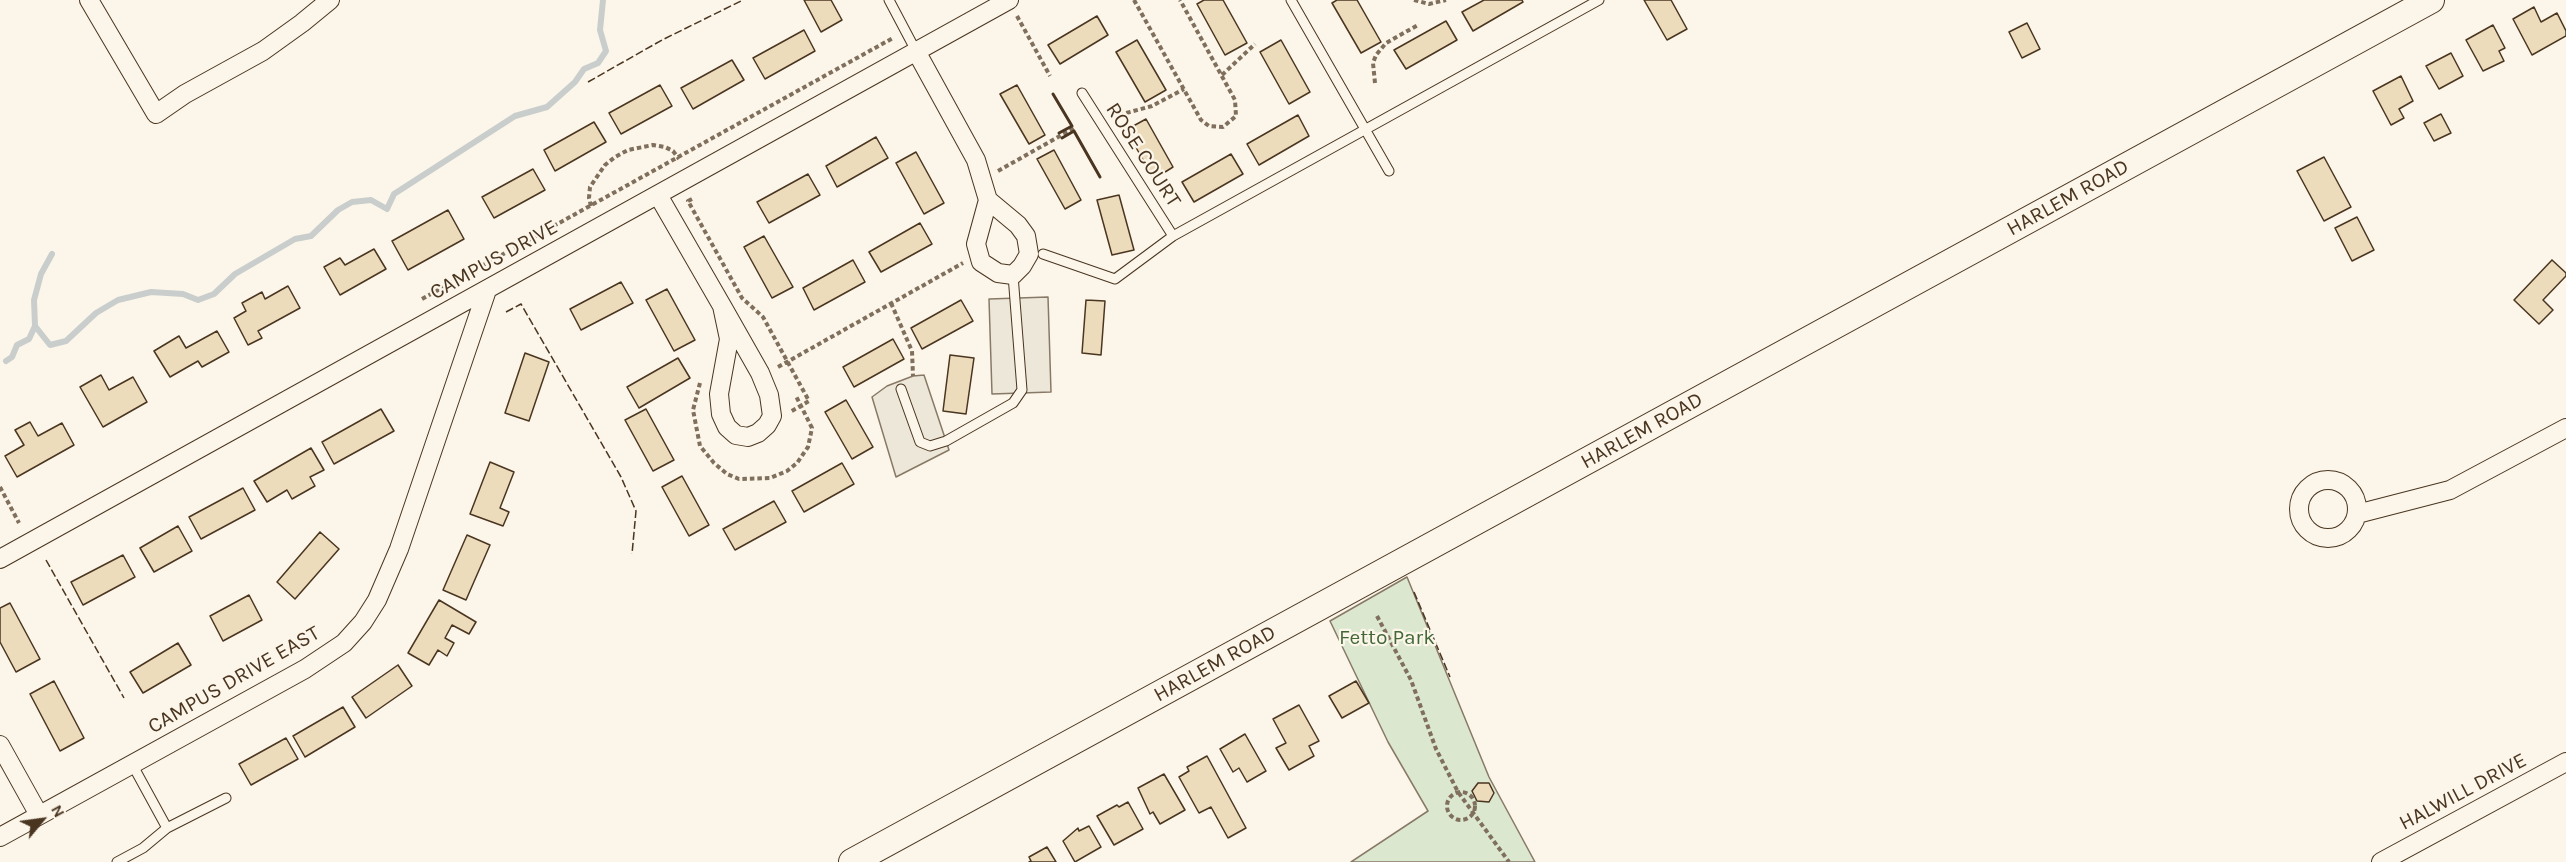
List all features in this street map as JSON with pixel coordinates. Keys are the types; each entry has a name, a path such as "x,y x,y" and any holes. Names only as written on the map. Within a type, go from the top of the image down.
{"main road":[{"name":"HARLEM ROAD","path":"852,862 2431,0"}],"street":[{"path":"89,0 156,114 185,94 263,51 330,0"},
{"name":"CAMPUS DRIVE","path":"0,559 916,51 1012,6"},
{"path":"916,51 976,160 988,200 976,244 981,262 998,273 1013,275 1022,267 1029,254 1026,236 1018,225 988,200"},
{"path":"658,195 722,306 760,374 769,395 772,416 768,425 748,437 736,435 727,428 721,414 719,394 729,339 722,306"},
{"name":"CAMPUS DRIVE EAST","path":"0,837 323,658 344,643 363,622 377,600 399,549 487,290"},
{"path":"2357,514 2450,490 2566,428"},
{"path":"0,746 39,816"},
{"name":"HALWILL DRIVE","path":"2381,862 2566,762"}],"lane":[{"path":"889,0 916,51"},
{"path":"1292,0 1389,171"},
{"path":"1043,254 1115,279 1173,236 1599,0"},
{"name":"ROSE COURT","path":"1082,93 1173,236"},
{"path":"901,389 920,442 930,446 946,441 1013,403 1022,390 1013,275"},
{"path":"132,764 167,828"},
{"path":"117,862 143,848 167,828 226,798"}],"path":[{"path":"1134,0 1201,120 1209,126 1223,127 1236,116 1235,100 1180,0"},
{"path":"1413,0 1429,4 1446,0"},
{"path":"1012,6 1050,76"},
{"path":"1375,83 1372,63 1376,55 1386,44 1418,26"},
{"path":"422,298 893,38"},
{"path":"1222,75 1255,44"},
{"path":"1119,115 1152,106 1184,89"},
{"path":"995,173 1074,128"},
{"path":"594,212 589,198 591,187 605,165 615,157 628,150 653,145 665,147 681,163"},
{"path":"698,195 688,201 741,298 762,317 810,401 788,414"},
{"path":"778,367 963,263"},
{"path":"891,303 912,351 913,376"},
{"path":"0,487 19,523"},
{"path":"1377,616 1411,680 1436,749 1458,792 1509,862"},
{"path":"1458,792 1467,793 1474,800 1474,813 1462,820 1450,815 1448,801 1458,792"}],"green space":[{"name":"Fetto Park","path":"1407,577 1489,777 1535,862 1351,862 1428,811 1388,742 1330,621"}],"shaded area":[{"path":"1048,297 1051,392 992,394 989,299"},
{"path":"924,375 949,450 896,477 872,397 887,386 913,376"}],"building":[{"path":"804,0 831,0 842,20 821,32"},
{"path":"1204,0 1223,0 1247,43 1225,55 1197,4"},
{"path":"1337,0 1357,0 1381,42 1361,53 1332,3"},
{"path":"1484,0 1522,0 1523,2 1473,31 1462,12"},
{"path":"1644,0 1671,0 1687,29 1667,40"},
{"path":"2534,7 2541,22 2557,13 2566,31 2566,36 2532,55 2513,19"},
{"path":"1097,16 1108,35 1060,64 1048,45"},
{"path":"1446,21 1457,40 1406,69 1394,50"},
{"path":"2027,23 2040,49 2022,58 2009,32"},
{"path":"2493,25 2505,48 2499,51 2504,61 2483,71 2466,40"},
{"path":"804,30 815,51 765,79 753,58"},
{"path":"1137,40 1166,90 1145,102 1116,52"},
{"path":"1281,40 1310,92 1289,104 1260,52"},
{"path":"2451,53 2463,76 2439,89 2426,66"},
{"path":"732,60 744,80 693,109 681,88"},
{"path":"2401,76 2413,101 2399,109 2404,118 2391,125 2373,91"},
{"path":"660,85 672,106 621,134 609,113"},
{"path":"1017,85 1045,135 1029,144 1000,94"},
{"path":"2441,114 2451,133 2434,141 2424,123"},
{"path":"1298,115 1309,136 1259,165 1247,144"},
{"path":"1146,119 1173,167 1154,179 1126,130"},
{"path":"594,122 606,142 555,171 544,150"},
{"path":"876,137 888,158 837,187 826,166"},
{"path":"1054,150 1081,200 1065,209 1037,159"},
{"path":"916,152 944,203 924,214 896,163"},
{"path":"1231,154 1243,174 1194,202 1182,182"},
{"path":"2324,157 2351,207 2324,221 2297,171"},
{"path":"533,169 545,190 494,218 482,197"},
{"path":"808,174 820,195 769,223 757,202"},
{"path":"1119,195 1134,250 1112,255 1097,200"},
{"path":"448,210 464,239 408,270 392,241"},
{"path":"2357,217 2374,250 2352,261 2335,228"},
{"path":"920,223 932,244 881,272 869,252"},
{"path":"764,236 793,287 772,298 744,247"},
{"path":"374,249 386,269 340,295 324,267 340,258 345,265"},
{"path":"853,260 865,282 814,310 803,288"},
{"path":"2552,260 2566,273 2566,276 2543,300 2553,310 2539,324 2514,300"},
{"path":"621,282 633,303 581,330 570,309"},
{"path":"288,286 300,308 258,331 262,338 248,345 234,318 246,311 242,303 262,292 265,299"},
{"path":"667,289 695,340 674,351 646,300"},
{"path":"961,300 973,321 922,349 911,328"},
{"path":"1086,300 1105,301 1101,355 1082,353"},
{"path":"217,331 229,352 202,367 198,361 170,377 154,351 179,336 186,348"},
{"path":"893,339 904,359 854,387 843,367"},
{"path":"525,353 549,362 529,421 505,413"},
{"path":"950,355 974,358 966,414 943,411"},
{"path":"678,358 690,378 639,408 627,387"},
{"path":"101,375 109,390 133,377 147,402 103,427 80,387"},
{"path":"846,400 873,447 852,459 825,412"},
{"path":"381,409 394,431 334,464 322,442"},
{"path":"646,409 674,460 653,471 625,420"},
{"path":"30,422 38,436 62,423 74,445 17,477 5,456 24,445 15,430"},
{"path":"311,448 324,470 310,477 315,486 292,499 287,490 267,502 254,481"},
{"path":"490,462 514,472 500,508 509,512 503,526 470,514"},
{"path":"842,463 854,484 804,512 792,491"},
{"path":"682,476 709,525 689,536 662,487"},
{"path":"243,488 255,510 201,539 189,517"},
{"path":"774,501 786,522 735,550 723,529"},
{"path":"178,526 192,551 154,572 140,548"},
{"path":"320,532 339,549 295,599 277,582"},
{"path":"467,535 490,545 466,600 443,590"},
{"path":"123,555 135,577 83,605 71,582"},
{"path":"249,595 262,620 223,641 210,616"},
{"path":"439,600 476,622 469,634 452,625 445,638 454,643 447,656 438,650 429,665 408,653"},
{"path":"10,603 40,659 16,672 0,642 0,608"},
{"path":"178,643 191,665 143,693 130,672"},
{"path":"398,665 412,686 366,718 352,697"},
{"path":"54,681 84,738 60,751 30,694"},
{"path":"1356,681 1369,703 1342,718 1329,696"},
{"path":"1299,705 1319,741 1309,746 1314,756 1289,770 1276,748 1286,743 1273,719"},
{"path":"343,707 355,727 305,757 293,736"},
{"path":"1245,734 1266,771 1247,782 1239,768 1233,772 1220,749"},
{"path":"286,738 298,759 251,785 239,764"},
{"path":"1207,756 1246,828 1228,838 1211,807 1199,813 1179,777 1189,771 1187,767"},
{"path":"1164,774 1185,810 1160,824 1153,812 1150,814 1138,788"},
{"path":"1478,783 1489,783 1494,793 1489,802 1477,801 1472,791"},
{"path":"1128,802 1143,829 1114,845 1097,816"},
{"path":"1089,826 1101,847 1075,862 1063,841 1078,828 1079,831"},
{"path":"1047,847 1056,862 1029,862 1031,861 1029,857"}],"waterway":[{"path":"6,361 12,357 17,345 29,339 35,326 50,345 66,341 96,313 118,300 151,292 183,294 198,300 214,294 235,274 295,239 311,236 338,210 352,202 371,200 387,209 394,194 515,116 547,107 575,82 584,69 598,63 606,51 600,30 603,0"},
{"path":"35,326 34,300 41,274 52,254"}],"fence":[{"path":"588,82 662,40 743,0"},
{"path":"506,312 521,304 621,477 636,511 632,554"},
{"path":"46,560 124,698"},
{"path":"1414,592 1450,677"}],"wall":[{"path":"1053,94 1072,126 1059,133"},
{"path":"1062,138 1074,131 1100,177"}]}
